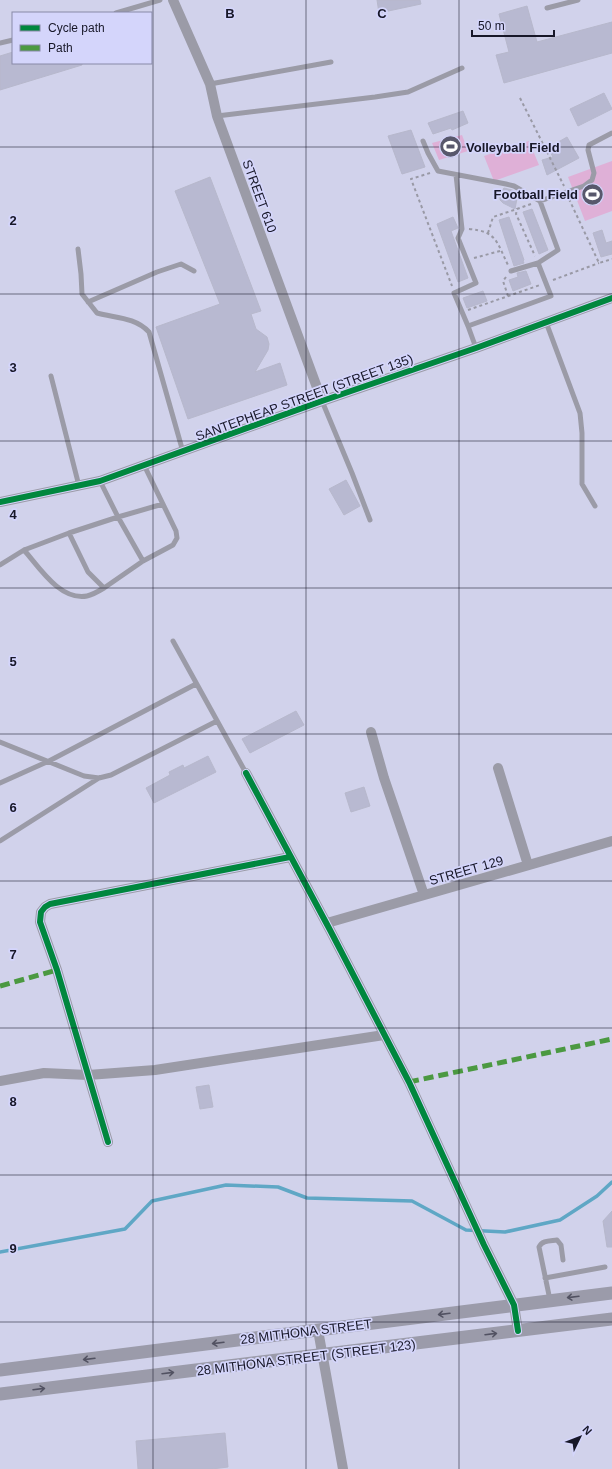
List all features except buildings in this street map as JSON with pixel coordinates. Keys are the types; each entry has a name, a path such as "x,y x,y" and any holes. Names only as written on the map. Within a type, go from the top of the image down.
{"main road":[{"name":"28 MITHONA STREET","path":"0,1370 612,1292"},
{"name":"28 MITHONA STREET (STREET 123)","path":"0,1394 612,1319"}],"street":[{"name":"STREET 610","path":"173,0 210,84 217,116 322,401"},
{"name":"SANTEPHEAP STREET (STREET 135)","path":"0,502 100,481 322,401 476,348 612,298"},
{"path":"371,732 384,778 424,895"},
{"path":"498,768 528,865"},
{"path":"246,773 327,923 409,1082 484,1245 514,1305 518,1331"},
{"name":"STREET 129","path":"327,923 612,841"},
{"path":"108,1142 57,970 40,922 42,912 45,907 50,904 290,857"},
{"path":"0,1081 44,1073 88,1075 155,1070 384,1035"},
{"path":"318,1330 343,1469"}],"lane":[{"path":"119,12 160,0"},
{"path":"547,8 578,0"},
{"path":"0,44 12,40"},
{"path":"210,84 331,62"},
{"path":"217,116 408,92 462,68"},
{"path":"540,201 584,186 592,180 594,173 588,150 589,145 612,133"},
{"path":"423,141 438,171 514,186 540,201 558,250 538,263 511,271"},
{"path":"456,175 462,229 458,238 476,283 454,293 476,348"},
{"path":"78,249 82,274 82,294 97,313 135,321 149,332 182,452"},
{"path":"468,326 551,296 538,263"},
{"path":"88,302 157,272 181,264 194,271"},
{"path":"546,322 580,413 582,433 582,484 595,506"},
{"path":"51,376 79,486"},
{"path":"322,401 370,520"},
{"path":"24,550 52,583 68,594 86,596 104,588 143,562 174,545 177,538 176,531 144,465"},
{"path":"100,481 143,562"},
{"path":"0,564 24,550 118,517 163,504"},
{"path":"69,534 88,572 104,588"},
{"path":"174,641 196,684 246,773"},
{"path":"0,783 49,761 196,684"},
{"path":"0,742 84,776 99,778 111,776 217,721"},
{"path":"0,841 99,778"},
{"path":"550,1300 539,1247 540,1244 543,1242 557,1240 561,1245 563,1260"},
{"path":"545,1278 605,1267"}],"path":[{"path":"520,98 557,171 599,263"},
{"path":"438,171 410,179 454,293"},
{"path":"488,233 493,217 540,201"},
{"path":"517,209 516,214 538,263"},
{"path":"462,229 479,230 494,237 511,271 503,281 508,296"},
{"path":"467,260 501,250"},
{"path":"462,312 612,258"}],"shaded area":[{"name":"Volleyball Field","path":"462,135 468,151 439,160 432,143"},
{"path":"529,141 539,165 494,181 484,156"},
{"name":"Football Field","path":"612,161 612,211 585,221 568,177"}],"waterway":[{"path":"0,1252 125,1229 152,1201 226,1185 278,1187 307,1198 412,1201 466,1230 505,1232 560,1220 597,1196 612,1182"}],"marked path":[{"path":"0,986 57,970"},
{"path":"409,1082 612,1039"}],"cycle path":[{"path":"0,502 100,481 322,401 476,348 612,298"},
{"path":"246,773 409,1082 484,1245 514,1305 518,1331"},
{"path":"108,1142 57,970 40,922 41,912 50,904 290,857"}],"place":[{"name":"Volleyball Field","path":"450,147"},
{"name":"Football Field","path":"593,194"}]}
